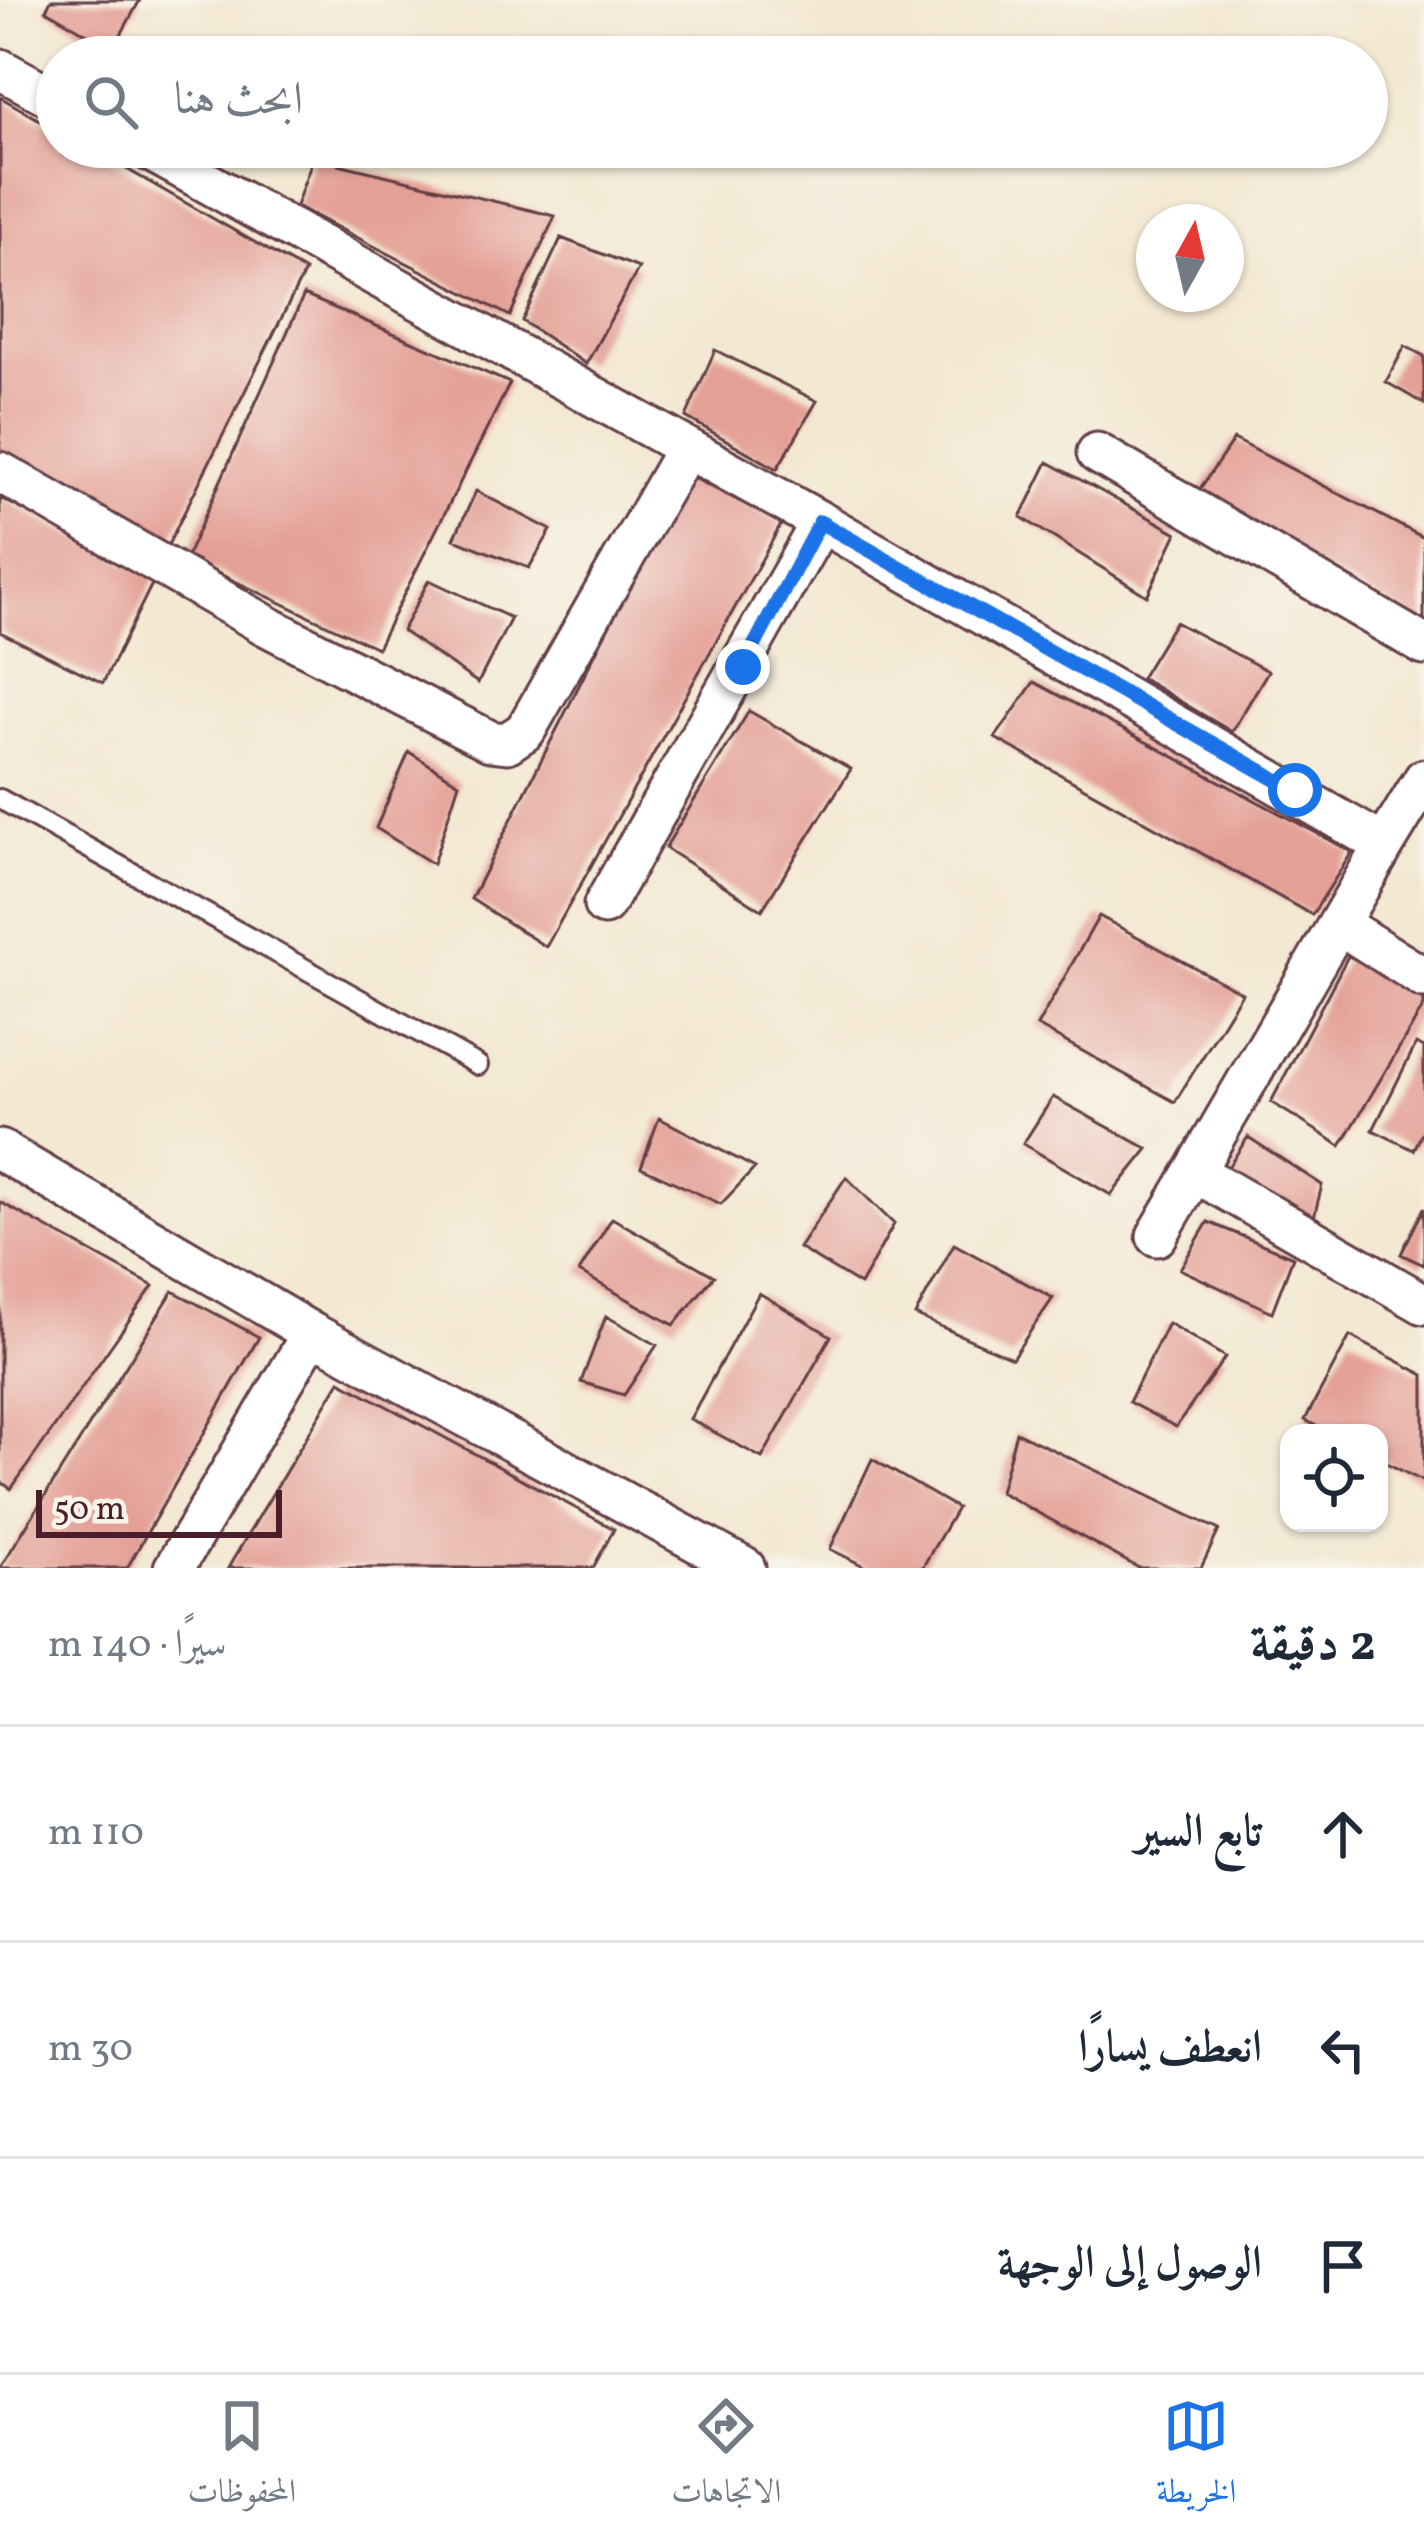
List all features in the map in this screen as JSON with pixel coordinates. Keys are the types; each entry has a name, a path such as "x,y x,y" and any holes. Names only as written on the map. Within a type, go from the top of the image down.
{"street":[{"path":"0,69 36,89"},
{"path":"181,168 820,522 1384,845"},
{"path":"0,472 267,626 490,741 506,743 525,731 686,449"},
{"path":"1097,453 1424,645"},
{"path":"604,905 820,522"},
{"path":"1157,1237 1424,779"},
{"path":"1342,926 1424,978"},
{"path":"0,1150 312,1333 745,1568"},
{"path":"1196,1172 1424,1304"},
{"path":"174,1568 312,1333"}],"lane":[{"path":"0,800 478,1065"}],"building":[{"path":"51,0 140,0 120,36 91,36 46,10"},
{"path":"0,97 36,118 36,168 125,168 305,271 166,549 0,454"},
{"path":"309,168 355,168 555,216 510,316 296,206"},
{"path":"561,238 639,268 586,364 522,321"},
{"path":"304,295 510,383 377,648 186,558"},
{"path":"1405,346 1424,356 1424,404 1386,382"},
{"path":"715,350 817,401 777,469 686,417"},
{"path":"1234,439 1424,538 1424,623 1193,499"},
{"path":"1048,462 1177,533 1147,596 1021,517"},
{"path":"686,474 782,523 546,947 471,899"},
{"path":"476,491 551,530 529,568 454,539"},
{"path":"0,498 155,578 103,683 0,632"},
{"path":"429,580 511,618 478,683 402,631"},
{"path":"1175,622 1268,671 1232,732 1141,678"},
{"path":"1034,682 1352,852 1312,915 995,738"},
{"path":"749,711 851,769 762,910 665,848"},
{"path":"409,752 459,783 433,864 376,828"},
{"path":"1099,916 1242,993 1175,1102 1037,1026"},
{"path":"1348,956 1424,992 1424,1006 1341,1146 1271,1102"},
{"path":"1416,1044 1424,1048 1424,1129 1414,1150 1373,1130"},
{"path":"1053,1097 1148,1149 1111,1195 1023,1144"},
{"path":"659,1118 755,1168 721,1204 641,1167"},
{"path":"1248,1137 1322,1185 1310,1233 1222,1176"},
{"path":"846,1177 894,1224 860,1285 799,1248"},
{"path":"0,1202 153,1286 11,1489 0,1481"},
{"path":"1424,1208 1424,1265 1401,1254"},
{"path":"612,1218 714,1276 674,1325 579,1272"},
{"path":"1208,1222 1293,1257 1272,1312 1180,1269"},
{"path":"954,1244 1053,1298 1012,1358 915,1315"},
{"path":"173,1291 259,1337 127,1568 0,1568"},
{"path":"759,1293 831,1336 762,1458 690,1419"},
{"path":"606,1316 657,1345 624,1395 581,1382"},
{"path":"1168,1323 1225,1357 1176,1427 1129,1402"},
{"path":"1350,1336 1424,1375 1424,1482 1388,1464 1388,1424 1312,1424 1305,1420"},
{"path":"340,1381 614,1529 593,1568 228,1568"},
{"path":"1016,1432 1219,1530 1201,1568 1139,1568 1000,1492"},
{"path":"872,1459 957,1508 922,1568 868,1568 830,1549"}],"route":[{"path":"743,667 820,522 1295,790"}]}
